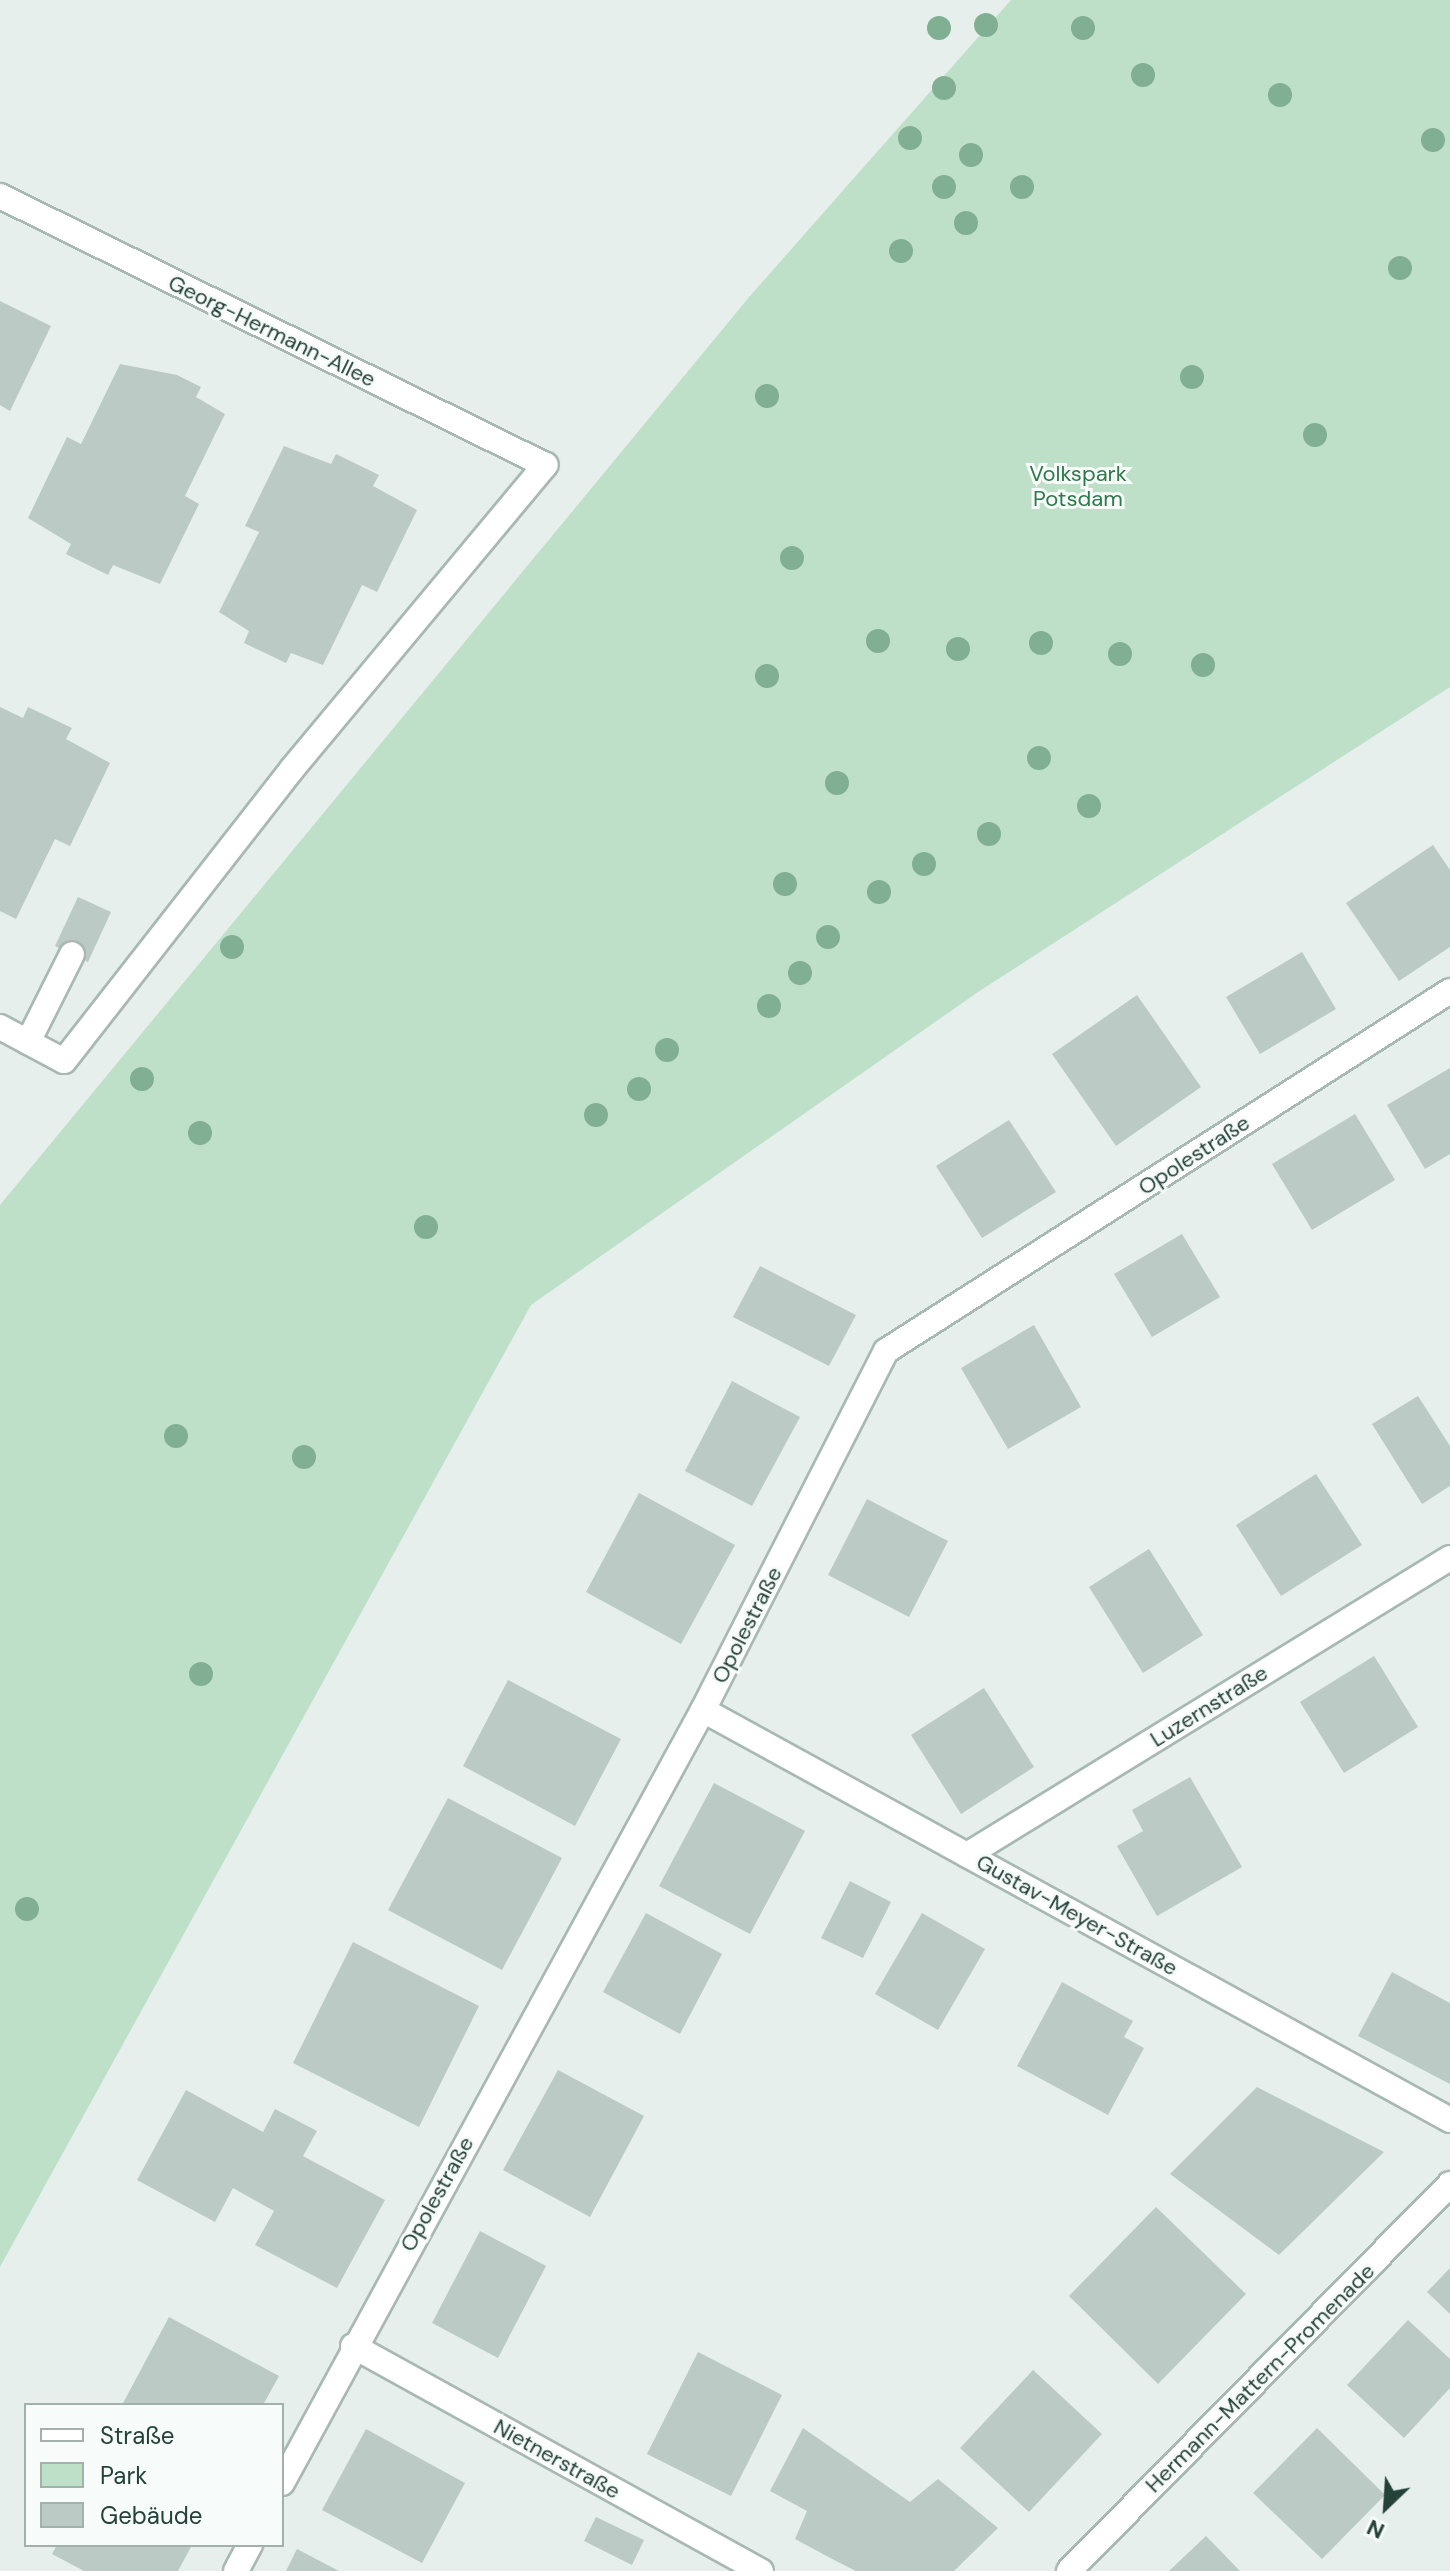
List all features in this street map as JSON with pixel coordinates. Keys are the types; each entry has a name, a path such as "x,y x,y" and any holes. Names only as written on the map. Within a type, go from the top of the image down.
{"street":[{"name":"Georg-Hermann-Allee","path":"0,196 545,465 292,769 64,1061 28,1042"},
{"path":"0,1027 28,1042 72,954"},
{"name":"Opolestraße","path":"284,2479 353,2346 703,1710 886,1351 1450,991"},
{"name":"Luzernstraße","path":"967,1855 1450,1558"},
{"name":"Gustav-Meyer-Straße","path":"703,1710 1450,2120"},
{"name":"Hermann-Mattern-Promenade","path":"1069,2571 1450,2184"},
{"name":"Nietnerstraße","path":"353,2346 761,2571"},
{"path":"236,2571 249,2547"}],"green space":[{"name":"Volkspark Potsdam","path":"1011,0 1450,0 1450,687 978,992 531,1305 0,2267 0,1205 750,296"}],"building":[{"path":"0,301 51,326 10,411 0,405"},
{"path":"120,364 177,375 201,387 196,397 225,414 185,496 199,504 160,584 113,565 108,575 66,554 71,544 28,518 67,437 81,444"},
{"path":"284,446 331,464 336,454 379,475 373,486 417,510 377,592 362,585 323,665 291,653 286,663 244,643 249,631 219,612 259,532 245,526"},
{"path":"0,707 23,718 28,707 72,728 66,739 110,763 70,846 55,839 16,919 0,911"},
{"path":"1433,845 1450,870 1450,947 1399,981 1346,903"},
{"path":"78,897 111,912 88,962 55,946"},
{"path":"1302,952 1336,1009 1260,1054 1226,997"},
{"path":"1137,995 1201,1087 1116,1146 1052,1054"},
{"path":"1450,1068 1450,1154 1425,1169 1387,1105"},
{"path":"1355,1114 1395,1180 1312,1230 1272,1164"},
{"path":"1009,1120 1056,1192 982,1238 936,1166"},
{"path":"1182,1234 1220,1297 1152,1337 1114,1274"},
{"path":"760,1266 856,1315 829,1366 733,1317"},
{"path":"1034,1325 1081,1407 1008,1449 961,1368"},
{"path":"732,1381 800,1417 752,1506 685,1471"},
{"path":"1418,1396 1450,1446 1450,1486 1422,1504 1372,1424"},
{"path":"1316,1474 1362,1545 1281,1596 1236,1525"},
{"path":"639,1493 735,1545 681,1644 586,1592"},
{"path":"867,1499 948,1541 909,1617 828,1575"},
{"path":"1149,1549 1203,1635 1143,1673 1089,1587"},
{"path":"1374,1656 1418,1727 1344,1773 1300,1702"},
{"path":"508,1680 621,1739 575,1826 463,1766"},
{"path":"984,1688 1034,1767 961,1814 911,1735"},
{"path":"1190,1777 1242,1867 1157,1916 1117,1846 1143,1831 1132,1810"},
{"path":"714,1783 805,1831 750,1934 659,1886"},
{"path":"448,1798 562,1858 502,1970 388,1910"},
{"path":"850,1881 891,1902 863,1958 821,1938"},
{"path":"646,1913 722,1954 680,2034 603,1992"},
{"path":"922,1913 985,1949 938,2030 875,1994"},
{"path":"353,1942 479,2006 419,2127 293,2063"},
{"path":"1392,1972 1450,2003 1450,2084 1358,2036"},
{"path":"1062,1982 1133,2021 1124,2037 1144,2048 1108,2115 1017,2066"},
{"path":"558,2070 644,2116 590,2217 503,2170"},
{"path":"1257,2087 1384,2152 1279,2255 1170,2174"},
{"path":"186,2090 263,2132 275,2109 317,2131 303,2156 385,2200 337,2288 255,2245 274,2211 233,2188 215,2222 137,2180"},
{"path":"1156,2207 1246,2294 1158,2384 1069,2296"},
{"path":"480,2231 546,2266 498,2358 432,2323"},
{"path":"1450,2268 1450,2314 1427,2292"},
{"path":"169,2317 279,2376 264,2403 123,2403"},
{"path":"1408,2320 1450,2359 1450,2388 1404,2438 1347,2385"},
{"path":"698,2352 782,2395 731,2496 647,2454"},
{"path":"1033,2370 1102,2434 1029,2512 960,2448"},
{"path":"803,2428 910,2502 938,2479 998,2528 954,2571 856,2571 836,2561 795,2539 807,2511 770,2491"},
{"path":"1317,2428 1385,2495 1322,2559 1253,2493"},
{"path":"366,2429 465,2483 422,2563 322,2510"},
{"path":"596,2517 644,2540 632,2565 584,2541"},
{"path":"1206,2536 1240,2571 1169,2571"},
{"path":"56,2547 191,2547 178,2571 84,2571 52,2554"},
{"path":"297,2549 339,2571 286,2571"}]}
